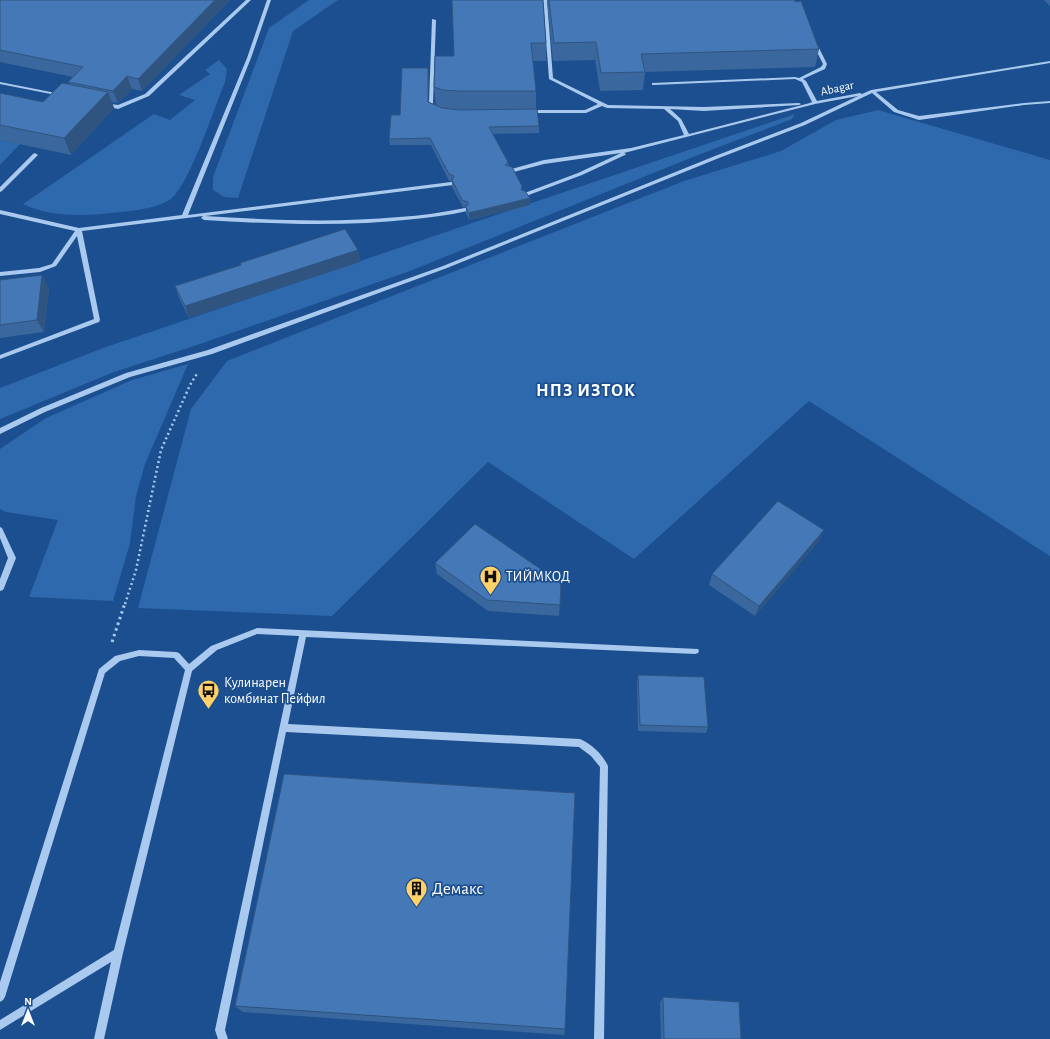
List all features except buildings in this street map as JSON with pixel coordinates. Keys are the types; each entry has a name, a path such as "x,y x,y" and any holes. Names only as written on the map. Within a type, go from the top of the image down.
{"street":[{"path":"96,102 118,107 146,95 249,0"},
{"path":"184,217 249,58 269,0"},
{"path":"545,0 551,79 607,106 704,109 815,103 804,81 800,79"},
{"path":"434,20 431,103 432,107 443,111"},
{"path":"654,84 800,79 823,68 825,64 811,36"},
{"name":"Abagar","path":"631,150 815,103 872,91 1050,62"},
{"path":"0,83 67,96"},
{"path":"0,431 43,410 128,375 210,352 445,268 717,157 803,124 872,91 896,111 919,118 1050,102"},
{"path":"523,112 586,111 602,104"},
{"path":"663,108 675,114 679,118 683,123 687,136"},
{"path":"510,171 544,162 631,150"},
{"path":"524,196 580,174 631,150"},
{"path":"0,190 35,155"},
{"path":"0,212 79,230 451,184"},
{"path":"184,217 295,223 375,222 428,217 464,210"},
{"path":"0,274 40,270 54,265 79,230"},
{"path":"0,357 97,320 79,230"},
{"path":"0,530 12,558 0,588"},
{"path":"99,1039 118,953 189,669 214,648 257,631 695,652"},
{"path":"223,1039 220,1030 303,633"},
{"path":"0,997 102,671 118,658 139,653 176,655 189,669"},
{"path":"283,728 580,743 594,753 604,766 599,1039"},
{"path":"0,1025 118,953"}],"path":[{"path":"102,671 136,570 161,450 190,385 210,352"}],"shaded area":[{"path":"309,0 338,0 293,31 238,198 224,197 213,190 213,177 269,28"},
{"path":"219,60 227,69 225,82 194,161 187,176 172,198 166,202 149,208 92,215 52,213 23,204 154,114 170,120 195,100 179,95 210,74 205,70"},
{"path":"878,110 1050,160 1050,556 809,401 634,559 488,462 332,616 138,608 191,409 227,361 684,181 781,151 836,120"},
{"path":"795,114 792,119 693,157 410,271 197,345 114,372 0,419 0,388 103,348"},
{"path":"0,140 20,144 0,165"},
{"path":"188,364 145,464 136,496 130,543 113,601 29,597 58,520 6,512 0,509 0,449 46,418 132,380"}],"place":[{"name":"ТИЙМКОД","path":"491,596"},
{"name":"Кулинарен комбинат Пейфил","path":"209,710"},
{"name":"Демакс","path":"417,908"}],"district":[{"name":"НПЗ ИЗТОК","path":"586,390"}]}
